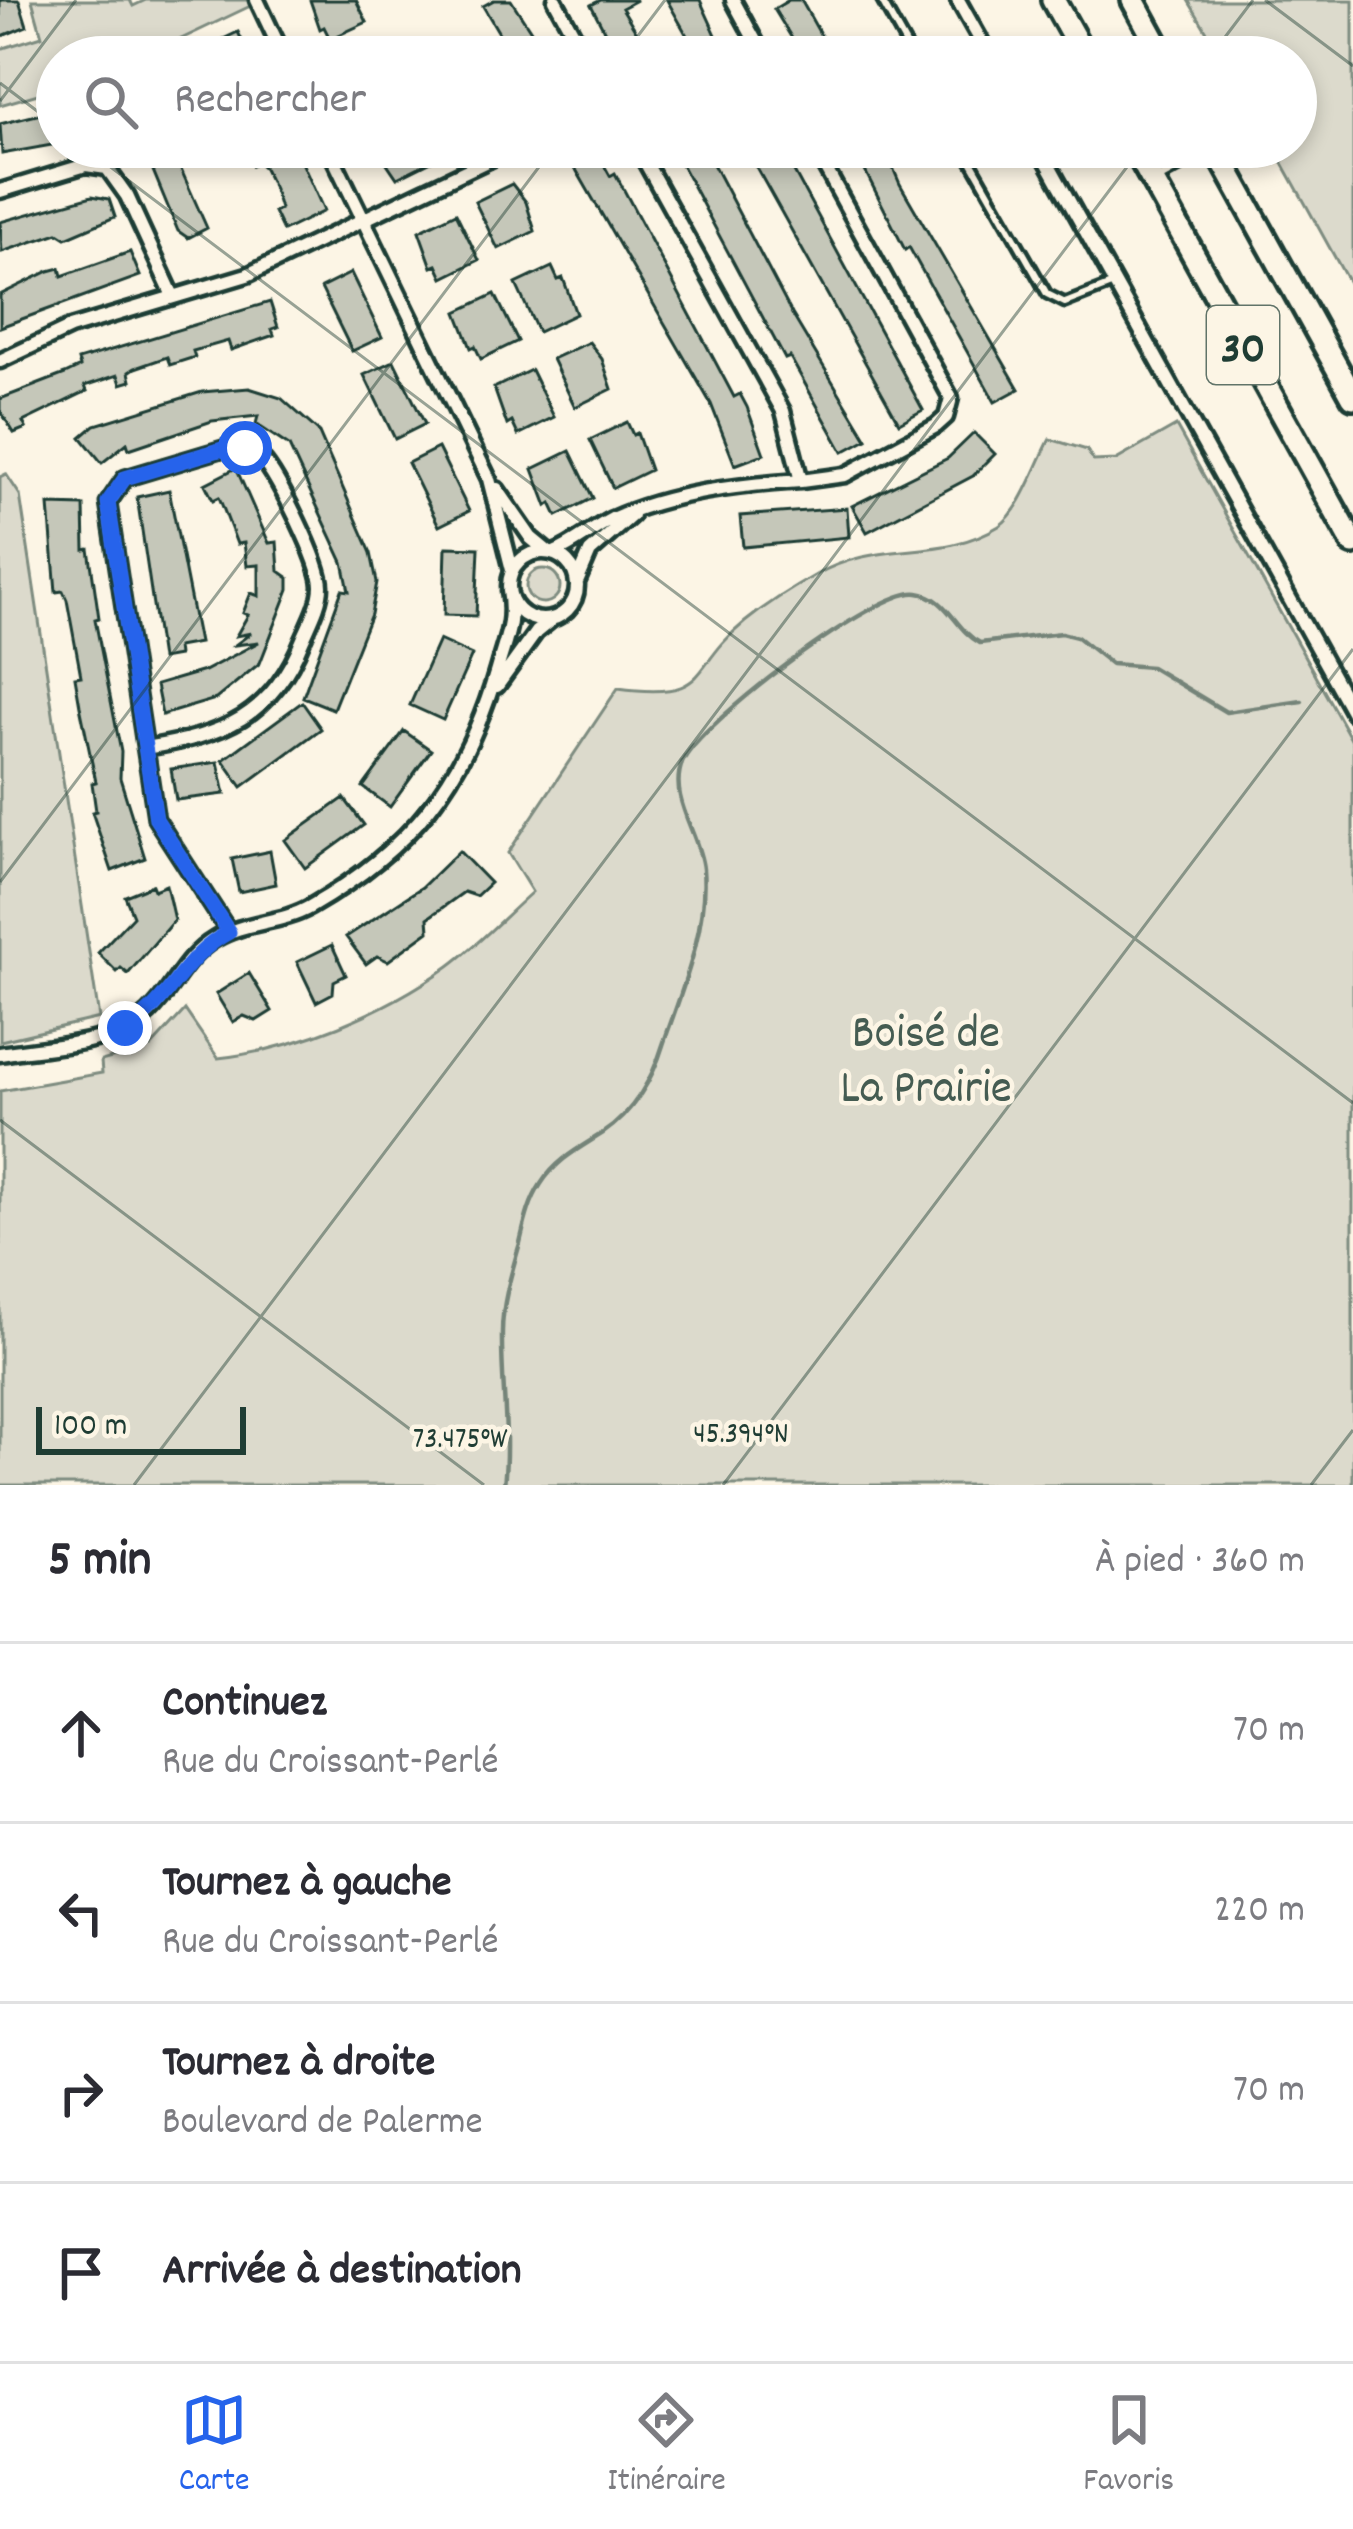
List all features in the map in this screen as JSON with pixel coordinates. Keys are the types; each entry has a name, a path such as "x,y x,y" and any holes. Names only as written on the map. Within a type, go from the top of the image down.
{"highway":[{"path":"1053,0 1073,36"},
{"path":"1133,0 1153,36"},
{"name":"30","path":"1145,168 1353,543"},
{"name":"30","path":"1227,168 1353,397"}],"street":[{"path":"555,0 575,36"},
{"path":"733,0 753,36"},
{"path":"958,0 978,36"},
{"path":"258,2 274,36"},
{"path":"0,191 76,168"},
{"path":"106,168 127,196 173,296"},
{"path":"338,168 489,478 531,538 571,565 578,584"},
{"path":"0,361 70,328 247,275 472,168"},
{"path":"649,168 782,411 801,481"},
{"path":"512,570 527,555 551,552 638,511 725,489 845,475 946,417 951,398 825,168"},
{"path":"1051,168 1353,713"},
{"path":"146,748 209,738 276,692 288,676 317,603 319,572 269,469 260,456 238,446 125,478 108,502 146,748 160,828 229,932"},
{"path":"0,1054 136,1023 188,960 229,932 311,906 421,824 446,793 490,697 512,627 512,570 489,478"},
{"path":"490,697 536,632 569,609 590,552 638,511"},
{"path":"509,591 519,611 552,620"}],"lane":[{"path":"881,0 901,36"},
{"path":"975,168 1051,298 1074,302 1115,284"},
{"path":"1153,182 1178,168"}],"green space":[{"path":"32,0 130,0 133,6 146,0 263,0 188,36 42,36"},
{"path":"1188,0 1353,0 1353,290 1286,168 1317,168 1317,36 1209,36"},
{"path":"36,38 36,94 0,105 0,49"},
{"name":"Boisé de La Prairie","path":"1176,426 1353,743 1353,1485 0,1485 0,1091 102,1073 101,1061 151,1047 185,1010 218,1058 308,1038 397,999 460,957 532,892 508,853 618,688 648,691 685,685 745,622 838,564 954,544 999,526 1021,499 1050,439 1087,450 1093,461 1116,460"},
{"path":"6,474 20,495 99,1018 0,1041 0,477"},
{"path":"543,569 555,574 560,586 555,598 543,603 531,598 526,586 531,574"}],"building":[{"path":"0,0 19,0 27,26 0,37"},
{"path":"310,0 356,0 367,22 337,36 320,29"},
{"path":"511,0 534,36 501,36 483,6"},
{"path":"601,0 637,0 622,8 639,36 607,36 591,5"},
{"path":"667,0 700,0 716,36 687,36"},
{"path":"789,0 801,0 821,36 790,36 774,9"},
{"path":"36,115 36,148 2,154 0,124"},
{"path":"152,168 180,168 207,228 188,238 178,231"},
{"path":"264,168 305,168 324,211 283,231 274,212 280,209"},
{"path":"390,168 417,168 397,178"},
{"path":"575,168 606,168 610,176 615,173 734,397 740,394 747,407 764,454 735,465 711,404"},
{"path":"683,168 715,168 792,314 867,439 843,452 790,357 785,359"},
{"path":"757,168 793,170 923,410 899,423"},
{"path":"864,168 893,168 1019,389 995,402 909,247 905,250"},
{"path":"512,184 526,202 535,231 498,249 475,202"},
{"path":"92,196 109,199 115,217 66,238 58,233 2,252 0,222"},
{"path":"456,213 479,260 443,278 437,265 432,267 419,231"},
{"path":"130,252 140,276 0,327 0,295 49,271 60,268 62,276"},
{"path":"552,267 558,280 563,278 576,314 538,332 516,284"},
{"path":"351,273 382,337 352,351 321,288"},
{"path":"495,294 518,341 481,359 475,346 471,348 457,312"},
{"path":"270,302 278,327 272,329 274,335 231,350 228,341 193,351 195,357 170,365 167,357 135,368 129,372 131,381 121,384 118,375 85,386 87,391 23,422 26,428 14,433 0,410 0,399 80,367 78,360"},
{"path":"589,342 602,359 612,389 575,407 552,359"},
{"path":"394,361 425,424 395,439 364,375"},
{"path":"531,370 554,417 518,435 512,422 507,425 494,388"},
{"path":"249,388 281,398 318,431 371,553 377,582 371,614 333,709 303,697 342,590 349,591 343,562 289,446 256,424 258,416 212,421 129,449 127,443 102,463 81,437 95,425 202,392"},
{"path":"627,422 633,435 637,433 650,470 613,488 590,440"},
{"path":"974,433 995,454 973,476 867,532 852,506 948,458"},
{"path":"438,448 469,511 439,526 408,463"},
{"path":"570,451 593,498 557,516 551,503 547,506 533,469"},
{"path":"236,468 269,543 277,542 279,571 289,578 289,589 260,663 216,699 162,715 156,685 204,671 259,642 235,645 251,633 236,636 248,615 243,613 251,593 259,596 259,565 247,566 244,543 237,544 219,497 213,500 205,484"},
{"path":"169,490 199,643 177,647 178,656 161,659 137,497"},
{"path":"49,505 84,506 85,550 89,549 99,618 95,619 121,752 120,778 145,858 112,871 92,812 96,811 92,783 96,782 75,677 81,676 67,600 63,591 56,592"},
{"path":"847,508 849,537 743,547 740,516"},
{"path":"446,547 479,548 476,616 444,615"},
{"path":"439,640 472,655 443,720 410,705"},
{"path":"302,702 321,729 242,787 223,760"},
{"path":"404,731 431,750 390,807 363,787"},
{"path":"218,762 225,794 176,800 171,769"},
{"path":"344,798 364,825 305,868 285,840"},
{"path":"270,851 276,884 239,892 232,859"},
{"path":"459,851 490,883 476,896 464,892 428,918 429,931 388,961 377,956 366,964 346,937 422,887"},
{"path":"152,885 154,890 166,885 174,920 128,974 121,968 117,972 98,953 133,916 125,896"},
{"path":"332,945 346,975 334,981 333,993 316,1002 297,962"},
{"path":"249,973 272,1011 256,1021 244,1016 233,1022 216,994"}],"waterway":[{"path":"504,1485 502,1321 533,1198 547,1175 624,1115 648,1082 692,958 702,914 703,869 682,803 679,776 695,744 754,690 831,634 867,611 918,593 937,601 980,643 1061,633 1077,637 1111,664 1151,667 1226,712 1302,701"}],"route":[{"path":"125,1028 154,1008 194,955 229,932 156,819 108,502 125,478 229,447 245,448"}]}
